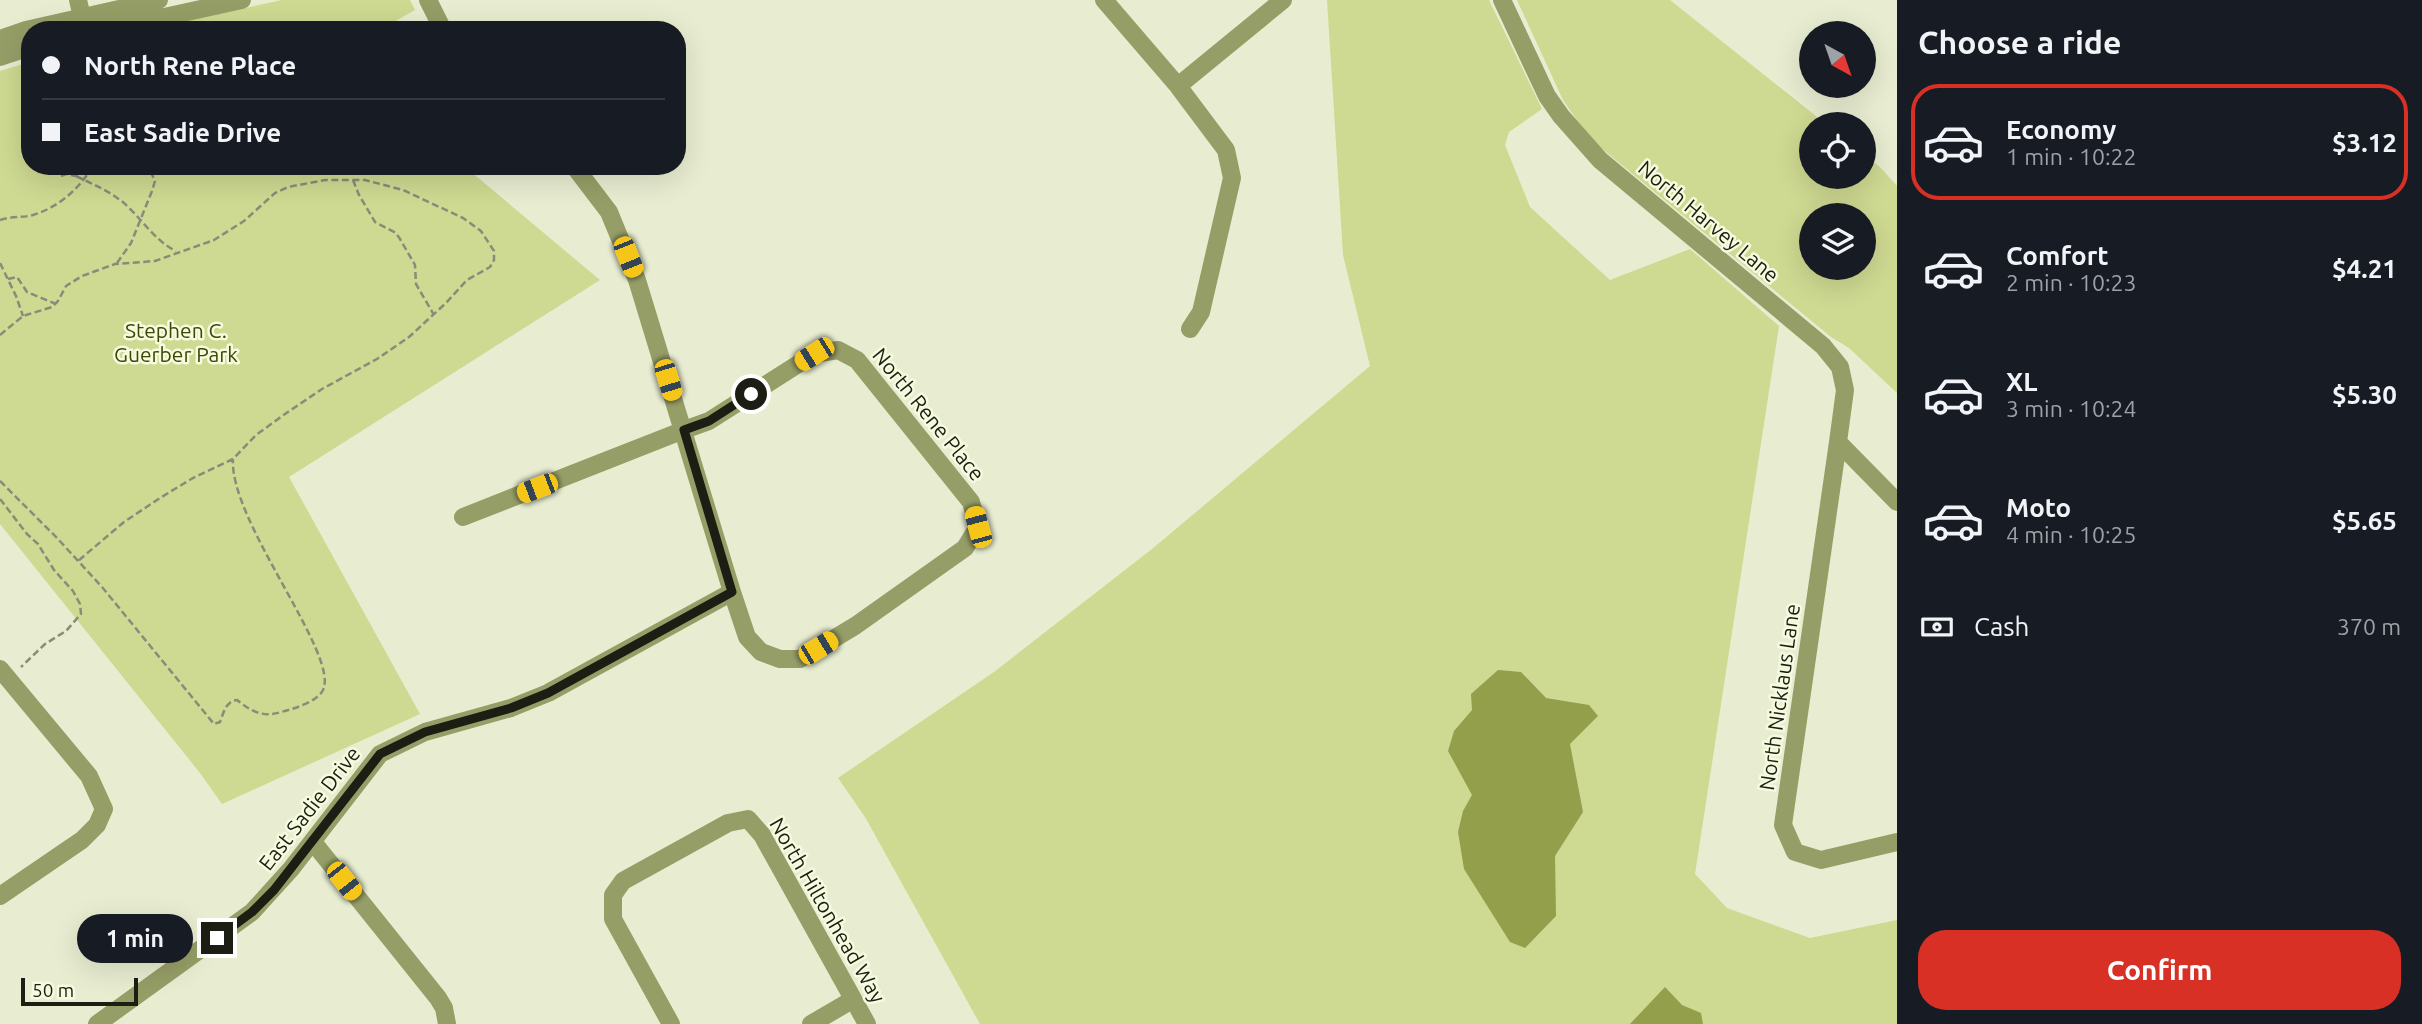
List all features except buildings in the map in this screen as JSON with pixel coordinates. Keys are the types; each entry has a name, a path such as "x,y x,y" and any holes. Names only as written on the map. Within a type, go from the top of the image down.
{"street":[{"path":"63,21 159,0"},
{"path":"146,21 242,0"},
{"path":"428,0 438,21"},
{"path":"1104,0 1178,86 1226,150 1232,178 1201,312 1190,329"},
{"path":"1178,86 1283,0"},
{"name":"North Harvey Lane","path":"1502,0 1546,96 1600,160 1824,346 1840,367 1845,390 1838,442"},
{"path":"0,38 21,32"},
{"path":"0,57 21,50"},
{"name":"North Rene Place","path":"463,517 684,430 709,421 814,354 838,350 857,360 971,502 978,527 965,548 855,626 800,659 780,659 761,652 747,637 684,430 632,269 609,212 581,175"},
{"path":"1838,442 1897,502"},
{"name":"North Nicklaus Lane","path":"1838,442 1783,825 1795,852 1821,860 1897,842"},
{"name":"East Sadie Drive","path":"97,1024 252,912 274,890 313,842 380,754 425,732 511,708 548,693 732,592"},
{"path":"0,896 82,840 97,825 104,809 89,776 9,669"},
{"name":"North Hiltonhead Way","path":"671,1024 612,919 613,895 623,881 728,823 748,819 762,835 867,1024"},
{"path":"313,842 438,998 447,1023"},
{"path":"811,1024 852,1000"}],"path":[{"path":"71,175 110,193 162,242 177,252"},
{"path":"0,226 1,220 7,217 33,215 69,196 88,175"},
{"path":"115,264 127,249 141,220 155,181 152,175"},
{"path":"0,335 23,316 56,304 62,291 75,279 115,264 155,261 223,236 244,221 275,192 325,180 379,183 403,190 463,218 481,231 495,256 493,263 467,280 416,331 377,359 315,394 269,425 233,459 159,498 124,522 78,561"},
{"path":"353,180 375,222 396,233 400,239 415,265 416,284 434,315"},
{"path":"0,263 23,316"},
{"path":"8,279 17,277 27,292 56,304"},
{"path":"0,481 102,587 214,724 220,722 225,707 233,701 237,700 255,713 280,713 318,696 325,684 324,667 247,517 237,486 233,459"},
{"path":"0,499 73,591 80,604 81,614 66,631 9,669"}],"green space":[{"path":"282,0 410,0 415,10 396,21 185,21"},
{"path":"1327,0 1489,0 1542,109 1509,132 1505,145 1530,207 1610,280 1690,249 1779,326 1695,874 1727,908 1810,938 1897,920 1897,1024 980,1024 865,817 838,778 994,672 1152,549 1370,366 1343,255"},
{"path":"1517,0 1670,0 1811,112 1799,112 1799,189 1876,189 1876,164 1881,168 1897,186 1897,393 1849,348 1831,337 1589,138 1563,100"},
{"name":"Stephen C. Guerber Park","path":"21,65 21,175 475,175 600,280 289,477 420,714 222,804 0,524 0,71"}],"shaded area":[{"path":"1498,670 1521,672 1546,698 1589,705 1598,716 1570,744 1583,812 1555,856 1556,916 1525,948 1510,942 1464,869 1458,832 1463,811 1472,795 1448,751 1454,731 1472,710 1471,694"},
{"path":"1665,987 1682,1005 1701,1013 1703,1024 1630,1024"}],"route":[{"path":"217,938 252,912 274,890 380,754 425,732 511,708 548,693 732,592 684,430 709,421 751,394"}]}
